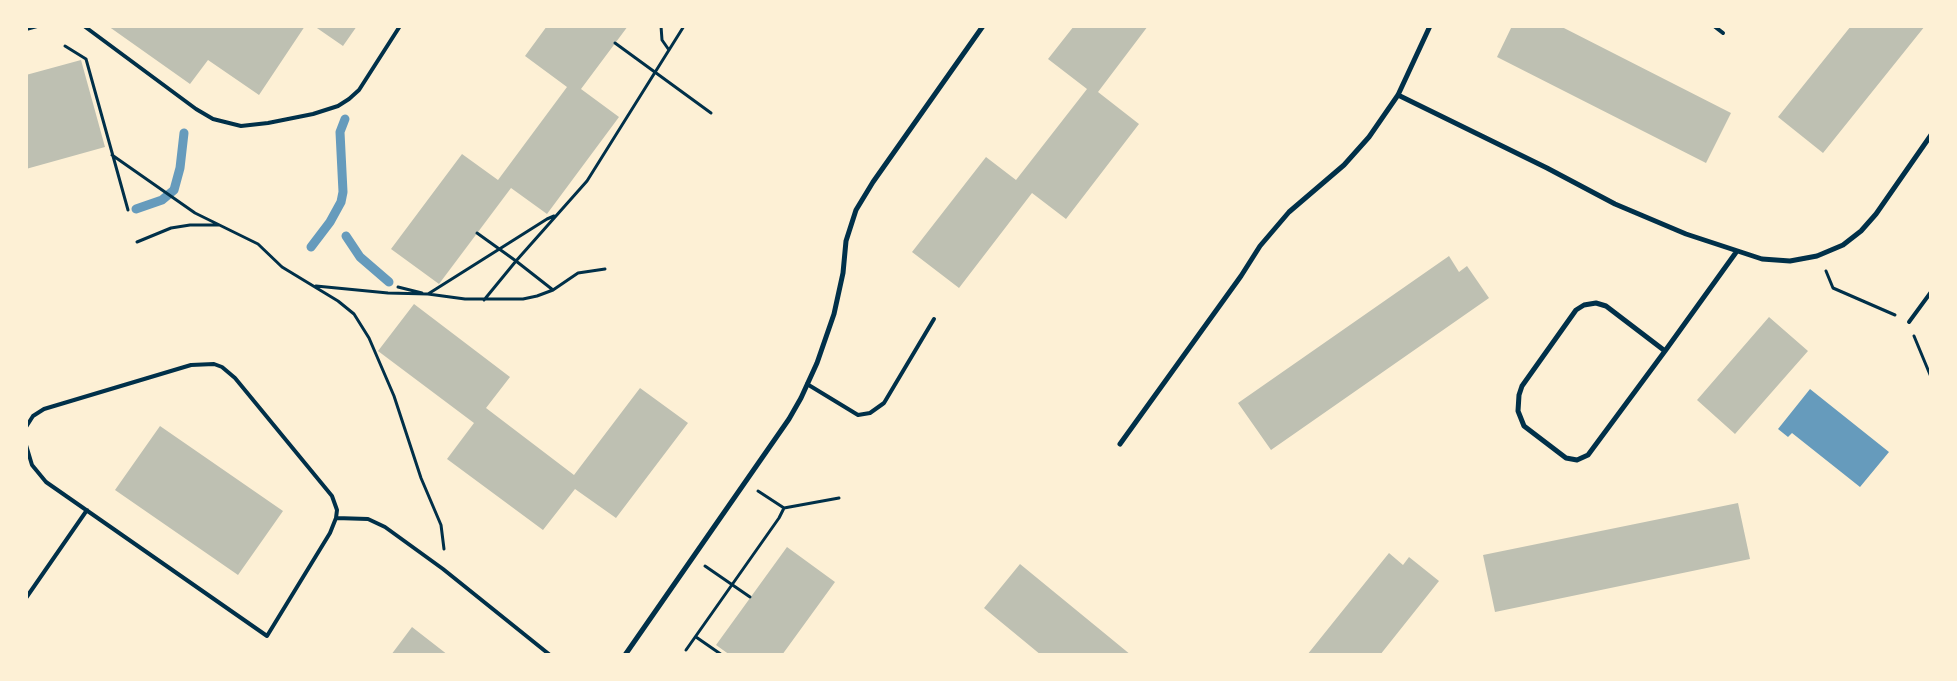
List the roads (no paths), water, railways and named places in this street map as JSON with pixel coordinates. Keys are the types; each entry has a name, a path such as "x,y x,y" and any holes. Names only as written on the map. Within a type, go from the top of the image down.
{"street":[{"path":"626,655 789,419 817,363 834,314 843,274 846,241 856,210 873,182 982,26"},
{"path":"1120,444 1242,276 1260,246 1289,212 1344,164 1362,144 1398,95 1430,26"},
{"path":"1398,95 1547,168 1615,204 1686,234 1762,259 1790,261 1820,255 1843,245 1861,231 1876,214 1931,134"},
{"path":"1665,351 1606,306 1596,303 1584,304 1576,310 1522,386 1519,395 1518,411 1524,426 1566,458 1577,460 1588,455 1665,351 1737,251"}],"lane":[{"path":"26,29 37,26"},
{"path":"84,26 196,109 213,119 241,126 268,124 338,106 359,90 400,26"},
{"path":"1714,26 1724,33"},
{"path":"1909,322 1931,292"},
{"path":"807,384 858,415 870,413 884,403 934,319"},
{"path":"26,427 33,416 44,409 191,365 214,364 222,367 234,378 332,496 337,510 336,518 330,532 267,636 40,476 32,465 26,445"},
{"path":"26,598 87,510"},
{"path":"336,518 361,518 376,522 399,536 550,655"}],"water":[{"path":"1810,389 1889,452 1860,487 1792,433 1788,437 1778,429"}],"waterway":[{"path":"311,247 330,222 341,202 343,192 340,132 345,119"},
{"path":"136,209 162,200 174,190 180,168 184,133"},
{"path":"346,236 360,257 389,282"}]}
